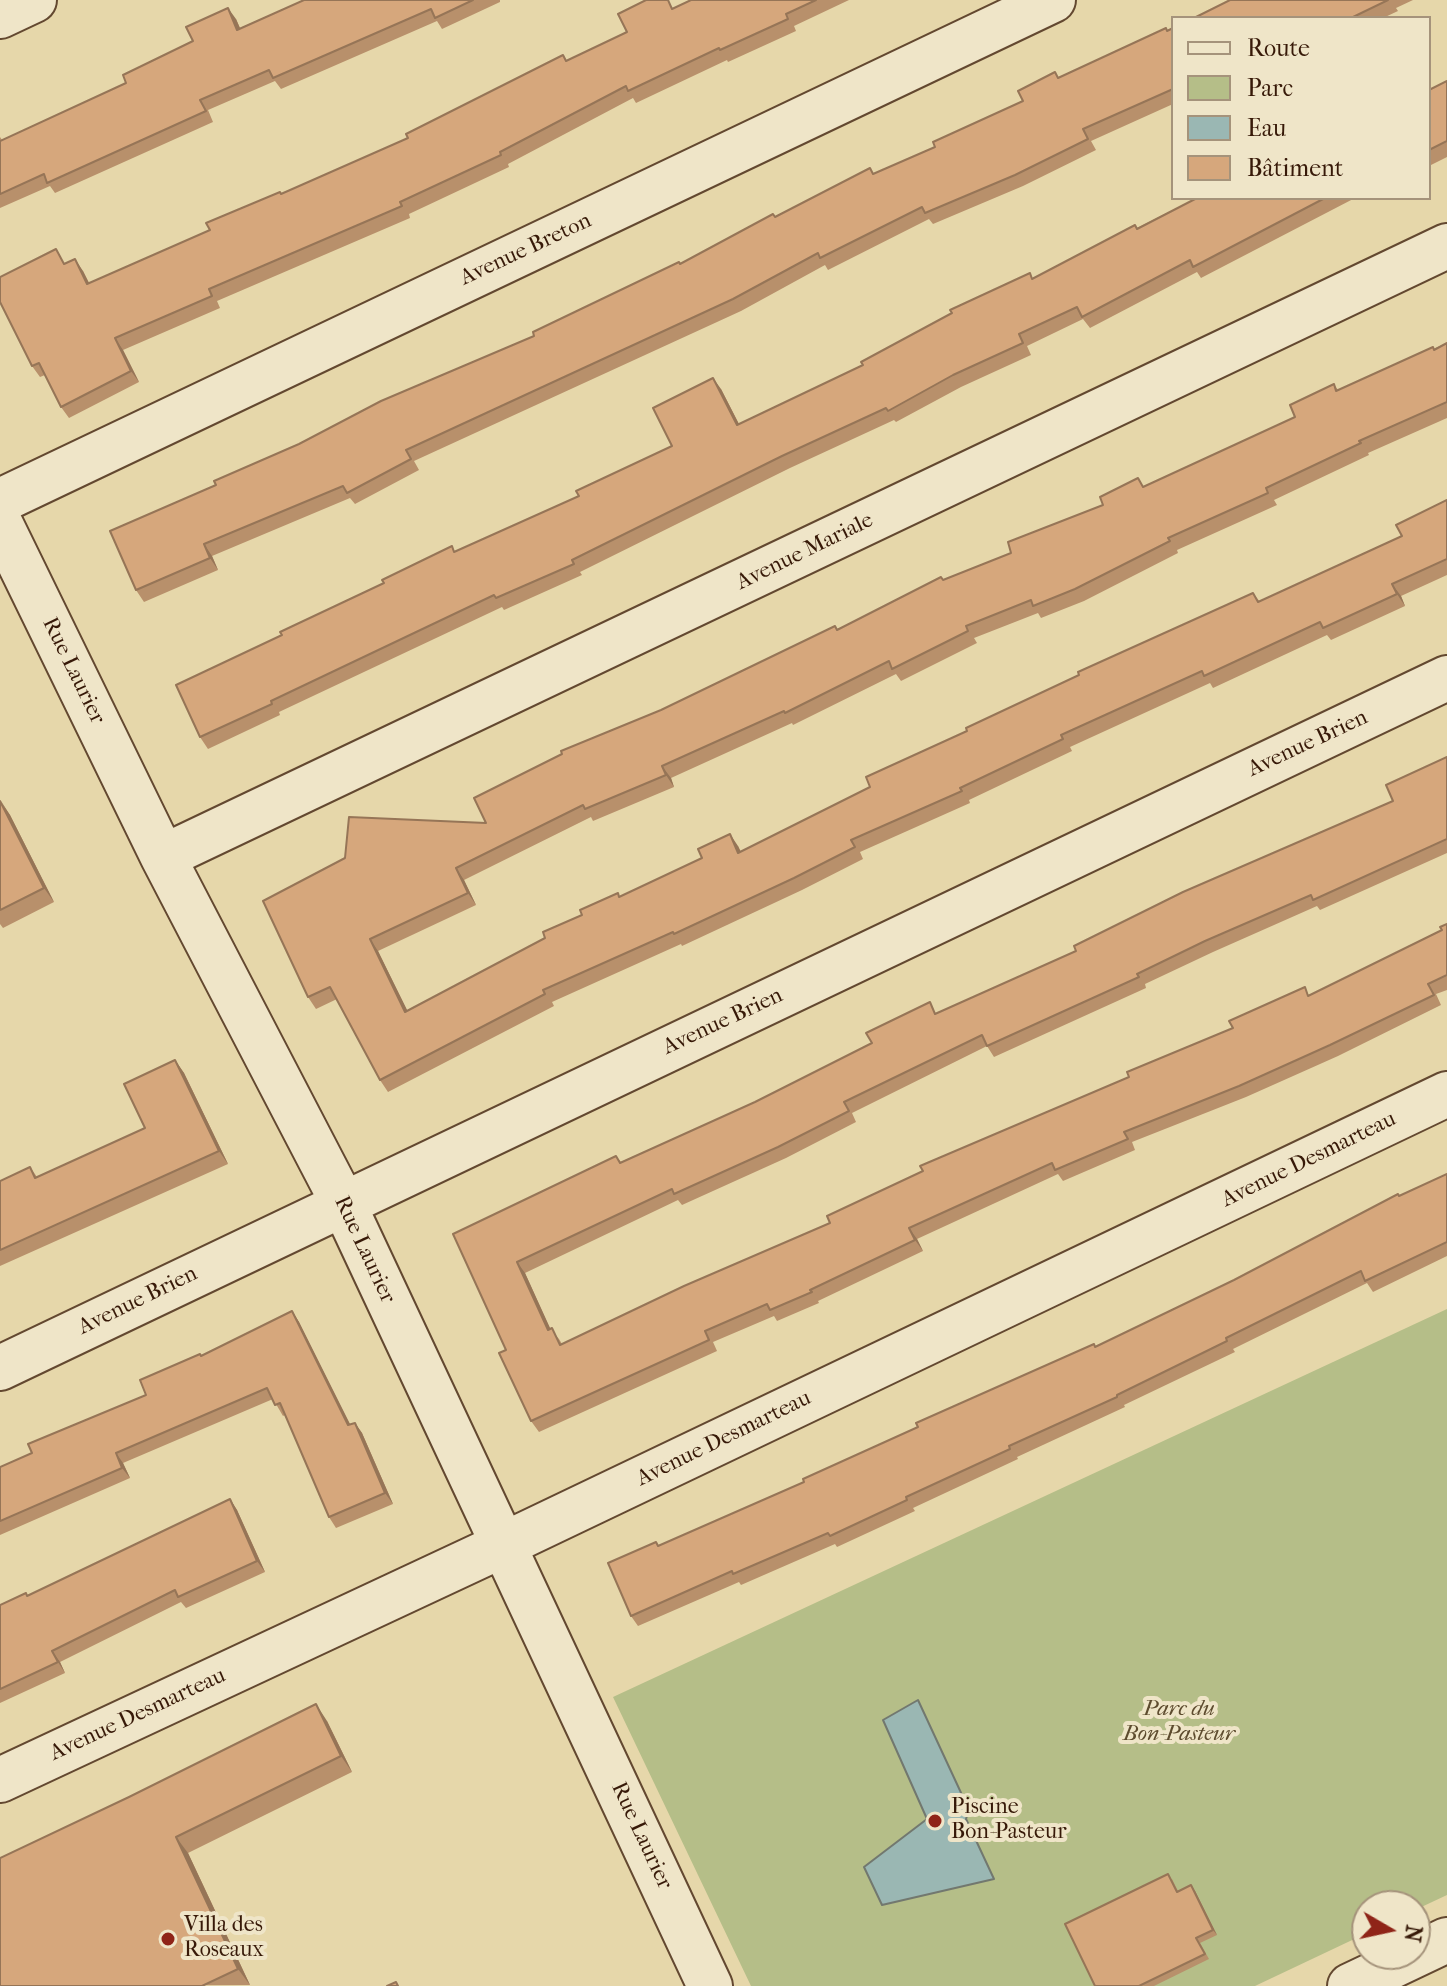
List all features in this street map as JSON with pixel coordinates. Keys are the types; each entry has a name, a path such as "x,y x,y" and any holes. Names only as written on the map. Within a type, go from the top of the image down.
{"street":[{"path":"0,16 34,0"},
{"name":"Avenue Breton","path":"0,501 1053,0"},
{"name":"Avenue Mariale","path":"163,857 1447,246"},
{"name":"Rue Laurier","path":"0,523 163,857 343,1203 710,1986"},
{"name":"Avenue Brien","path":"0,1368 1447,678"},
{"name":"Avenue Desmarteau","path":"0,1780 503,1545 1447,1094"},
{"path":"1350,1986 1447,1940"}],"green space":[{"name":"Parc du Bon-Pasteur","path":"1447,1309 1447,1895 1431,1902 1431,1890 1351,1890 1351,1941 1255,1986 751,1986 613,1697"}],"water":[{"name":"Piscine Bon-Pasteur","path":"918,1700 969,1810 966,1819 994,1879 882,1905 864,1867 927,1819 883,1720"}],"building":[{"path":"304,0 473,0 435,18 431,9 273,78 269,70 200,100 206,111 47,183 44,174 0,194 0,141 126,83 123,75 193,41 186,27 228,8 237,30"},
{"path":"646,0 668,0 672,9 691,0 816,0 786,14 788,19 720,50 628,91 626,86 500,152 501,155 400,202 402,206 209,289 212,296 115,338 131,371 61,407 39,363 32,366 0,302 0,277 56,249 64,264 75,259 87,284 210,230 206,223 408,138 406,134 563,55 566,61 627,32 618,14"},
{"path":"1230,0 1388,0 1355,16 1198,16"},
{"path":"1166,28 1167,31 1171,29 1171,90 1083,129 1088,139 1015,175 925,213 922,207 820,258 818,253 733,299 406,450 411,459 347,493 343,486 204,544 210,558 136,590 110,531 216,485 214,481 299,444 381,401 534,336 533,332 680,264 773,214 775,217 870,168 873,174 935,147 933,142 1023,101 1018,91 1055,72 1058,78"},
{"path":"1447,81 1447,141 1431,149 1431,89"},
{"path":"1193,200 1321,200 1193,267 1190,260 1082,317 1077,307 1019,334 1023,343 953,375 888,411 886,408 782,456 572,560 574,564 496,598 494,595 200,737 176,685 282,635 280,632 384,583 382,580 452,546 454,552 579,496 576,491 672,446 653,408 713,378 737,425 863,365 861,362 952,313 950,310 1030,273 1032,279 1135,225 1137,229"},
{"path":"1447,343 1447,402 1359,441 1361,443 1266,488 1268,493 1168,538 1170,541 1075,589 1033,606 1031,600 966,626 968,631 892,669 889,661 785,713 662,766 666,775 585,809 583,805 456,868 468,893 370,939 405,1012 545,938 543,932 582,915 580,910 618,893 619,897 702,858 698,849 730,834 738,853 870,787 866,777 967,731 966,728 1079,675 1078,672 1253,593 1258,602 1402,536 1396,525 1447,500 1447,559 1392,584 1397,594 1323,628 1320,622 1204,676 1202,671 1061,735 1063,739 960,788 962,791 851,840 855,847 794,878 543,990 545,994 380,1080 330,987 308,997 263,901 345,858 349,817 486,823 474,798 562,754 561,751 661,710 835,626 837,630 941,577 943,580 1011,553 1008,542 1103,505 1100,497 1138,478 1143,487 1295,417 1290,405 1334,384 1336,391"},
{"path":"1447,757 1447,839 1313,900 1311,895 1205,941 1137,974 1139,977 987,1046 982,1035 844,1102 849,1111 778,1147 674,1194 672,1189 517,1262 548,1330 552,1328 560,1345 684,1286 830,1223 827,1216 923,1171 920,1166 1129,1077 1127,1072 1233,1028 1229,1021 1305,987 1308,996 1442,930 1440,927 1447,924 1447,975 1428,984 1434,995 1239,1086 1124,1132 1128,1139 1055,1170 1052,1163 909,1228 915,1240 810,1290 812,1292 770,1310 767,1304 705,1331 709,1340 531,1421 499,1353 506,1350 453,1234 616,1156 620,1163 755,1102 872,1043 866,1033 930,1002 935,1014 1076,951 1074,946 1183,892 1393,801 1386,785"},
{"path":"0,801 44,888 0,910"},
{"path":"175,1060 219,1151 0,1250 0,1181 30,1167 35,1178 145,1128 124,1084"},
{"path":"1447,1174 1447,1242 1365,1281 1361,1271 1226,1338 1227,1341 1117,1397 1009,1446 1010,1449 830,1536 828,1533 733,1574 732,1571 631,1616 608,1563 656,1542 658,1546 804,1482 803,1479 918,1427 916,1423 1094,1344 1095,1347 1234,1280 1398,1194"},
{"path":"292,1311 348,1425 355,1423 385,1493 329,1517 280,1403 275,1405 267,1388 116,1453 122,1468 0,1521 0,1467 32,1453 28,1444 146,1395 140,1380 201,1356"},
{"path":"230,1499 257,1561 178,1597 175,1590 52,1651 58,1662 0,1689 0,1605 26,1593 27,1596"},
{"path":"316,1704 341,1756 176,1837 238,1969 202,1986 0,1986 0,1858"},
{"path":"1168,1874 1177,1892 1191,1885 1213,1930 1196,1938 1205,1954 1139,1986 1095,1986 1065,1924"}],"place":[{"name":"Piscine Bon-Pasteur","path":"935,1821"},
{"name":"Villa des Roseaux","path":"168,1939"}]}
